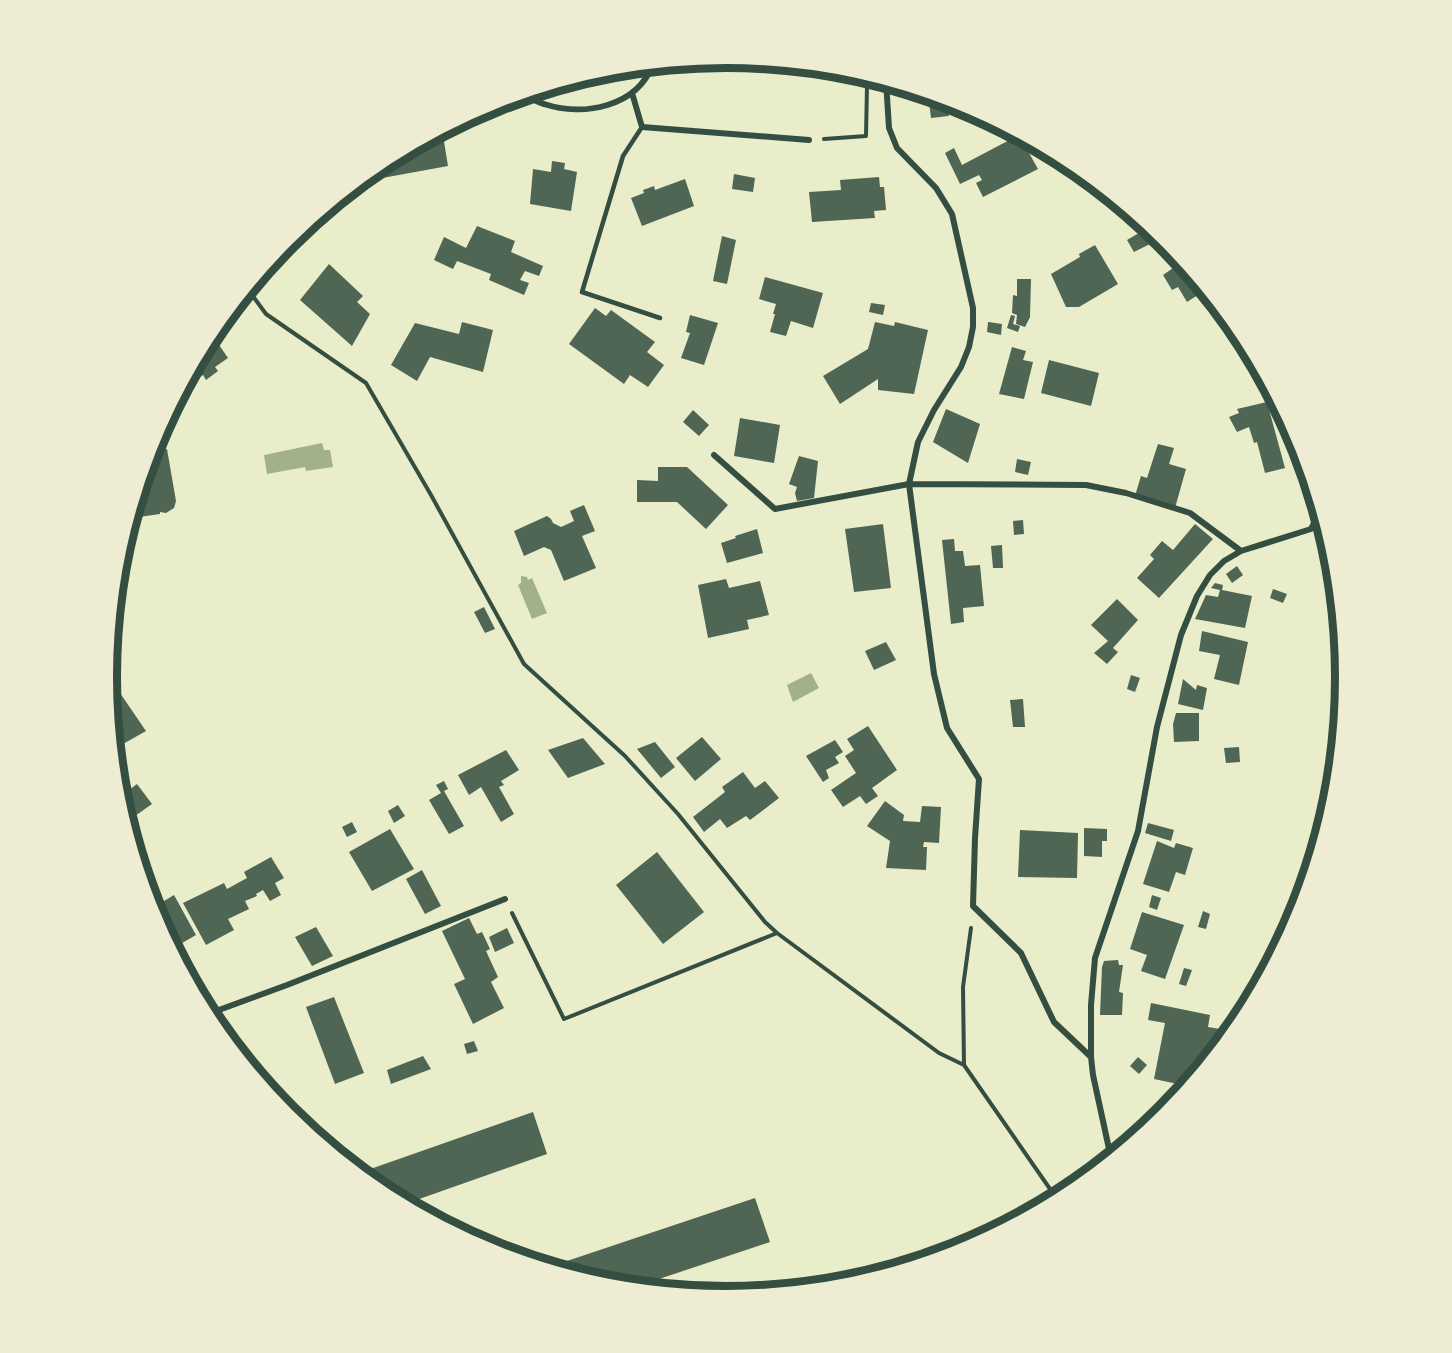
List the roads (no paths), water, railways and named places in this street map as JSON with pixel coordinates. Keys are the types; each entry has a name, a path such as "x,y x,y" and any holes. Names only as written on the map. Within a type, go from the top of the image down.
{"street":[{"path":"532,99 560,108 586,109 614,104 642,84 648,73"},
{"path":"886,89 889,128 897,148 936,188 952,213 973,308 973,327 969,347 961,367 934,410 918,442 909,484 934,675 947,728 979,779 973,906 1021,953 1054,1022 1091,1057"},
{"path":"632,93 642,127 809,140"},
{"path":"714,454 775,509 909,484 1086,484 1126,493 1190,513 1241,551"},
{"path":"1109,1150 1091,1057 1091,1005 1095,958 1138,831 1157,728 1181,635 1197,596 1210,575 1224,561 1241,551 1311,529 1315,522"},
{"path":"217,1010 505,899"}],"lane":[{"path":"642,127 623,156 582,292 660,318"}]}
